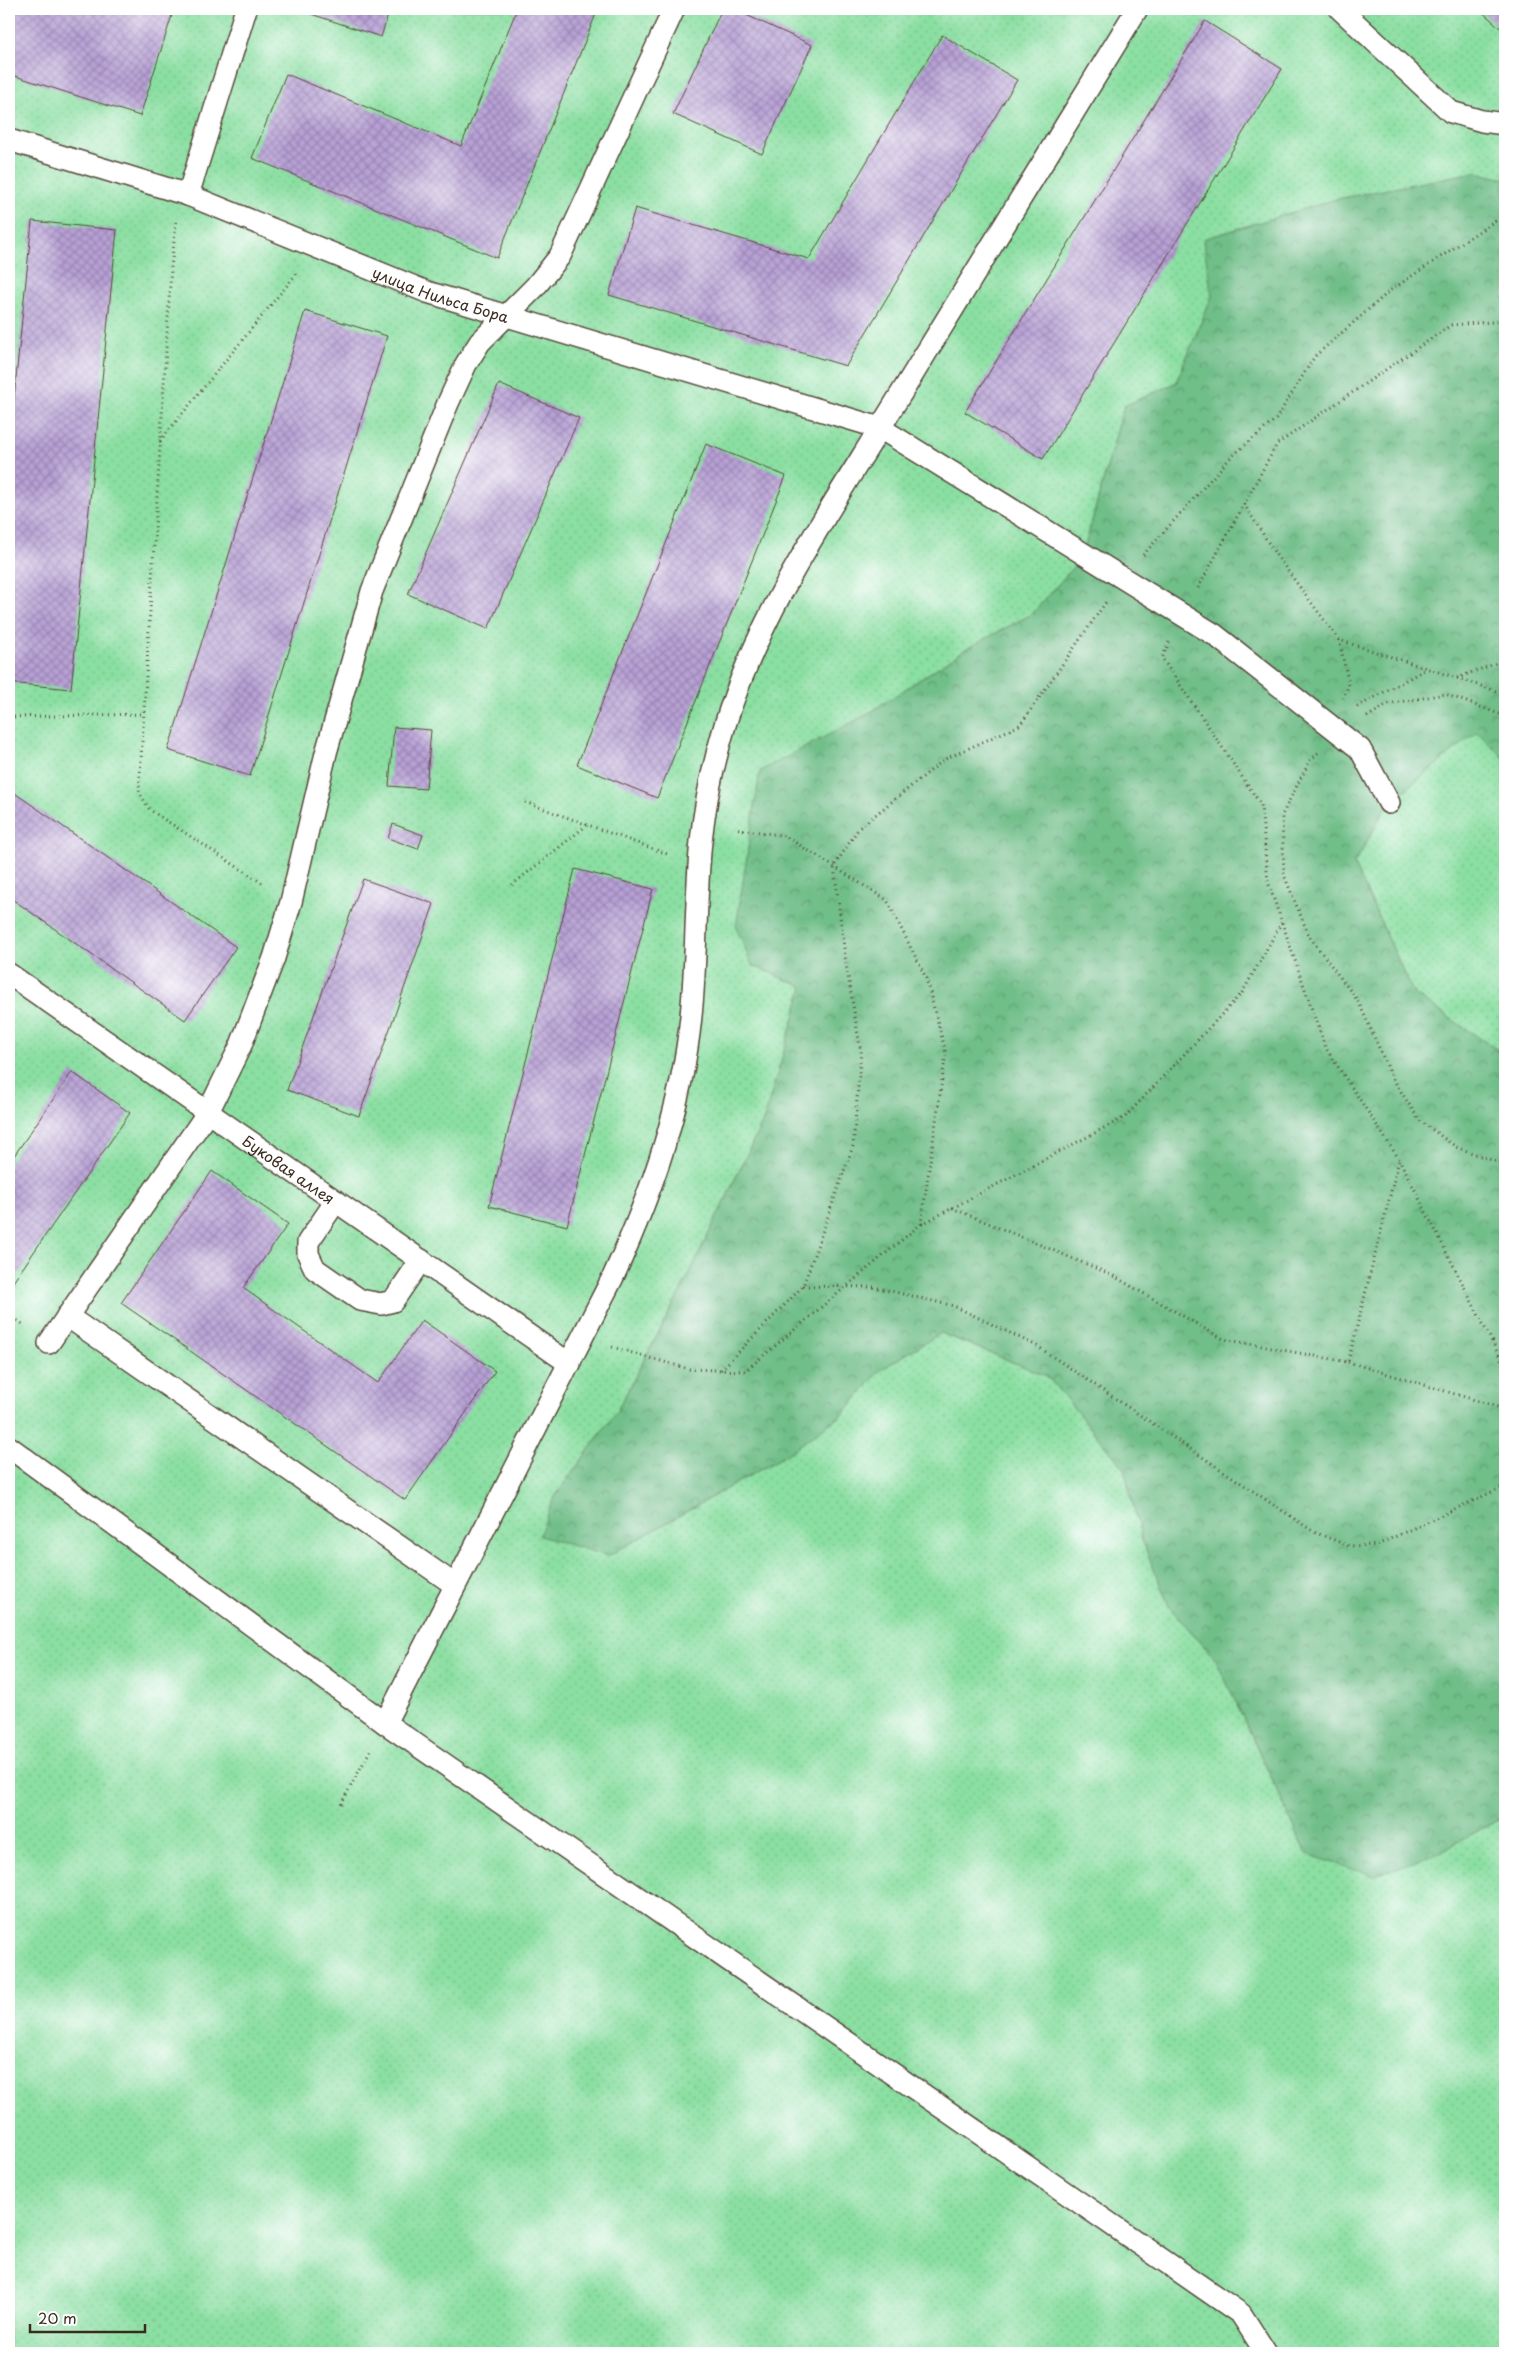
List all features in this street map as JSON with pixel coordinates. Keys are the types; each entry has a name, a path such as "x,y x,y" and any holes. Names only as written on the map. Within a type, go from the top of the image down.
{"lane":[{"path":"184,194 246,9"},
{"path":"48,1343 208,1112 241,1045 259,1002 291,902 326,753 372,591 466,364 480,342 535,287 560,256 674,9"},
{"path":"385,1722 570,1364 635,1228 657,1170 669,1131 684,1064 691,1017 703,824 713,771 725,726 743,673 761,631 788,581 880,428 1136,9"},
{"path":"1340,9 1451,112 1482,121 1505,124"},
{"name":"улица Нильса Бора","path":"10,142 184,194 414,287 880,428 1215,635 1360,749 1389,803"},
{"name":"Буковая аллея","path":"9,974 570,1364"},
{"path":"336,1201 308,1242 308,1254 315,1269 360,1300 381,1304 393,1301 421,1260"},
{"path":"67,1316 455,1585"},
{"path":"9,1447 385,1722 1241,2314 1266,2353"}],"path":[{"path":"184,194 171,268 139,792 150,810 291,902"},
{"path":"160,441 318,248"},
{"path":"1505,321 1451,325 1277,444 1183,615 1162,658 1261,805 1268,882 1325,1047 1399,1159 1505,1367"},
{"path":"1244,504 1276,555 1339,640 1349,685 1334,729"},
{"path":"1339,640 1505,694"},
{"path":"1457,678 1505,660"},
{"path":"1426,668 1334,729 1310,760 1282,815 1284,875 1309,936 1358,1001 1393,1079 1419,1120 1456,1147 1505,1165"},
{"path":"1334,729 1388,704 1445,694 1505,716"},
{"path":"9,717 143,714"},
{"path":"525,802 700,866"},
{"path":"703,824 785,836 887,900 926,978 946,1053 921,1224"},
{"path":"512,885 587,825"},
{"path":"582,1338 688,1369 745,1371 921,1224 1125,1117 1242,993 1282,922"},
{"path":"721,1370 803,1286 853,1146 861,1052"},
{"path":"1348,1362 1399,1159"},
{"path":"952,1208 1110,1274 1223,1339 1348,1362 1505,1409"},
{"path":"803,1286 874,1288 954,1306 1037,1346 1314,1532 1349,1546 1376,1545 1505,1486"},
{"path":"341,1804 385,1722"}],"green space":[{"path":"9,9 1505,9 1505,179 1475,172 1337,199 1204,239 1212,296 1176,383 1124,406 1082,557 1032,614 966,649 866,715 752,965 803,987 764,1119 686,1281 617,1411 554,1498 608,1556 786,1455 844,1413 880,1370 941,1333 1047,1376 1124,1468 1142,1540 1169,1606 1216,1660 1307,1854 1436,1854 1505,1816 1505,2353 9,2353"},
{"path":"1475,172 1505,179 1505,759 1477,732 1389,803 1354,864 1414,994 1505,1055 1505,1816 1436,1854 1373,1876 1307,1854 1216,1660 1169,1606 1142,1540 1124,1468 1047,1376 941,1333 880,1370 844,1413 786,1455 608,1556 539,1536 554,1498 617,1411 686,1281 764,1119 803,987 752,965 736,927 760,771 866,715 966,649 1032,614 1082,557 1124,406 1176,383 1212,296 1203,239 1337,199"},
{"path":"1477,732 1505,759 1505,1055 1414,994 1354,864 1389,803"}],"building":[{"path":"9,9 174,9 140,116 9,74"},
{"path":"296,9 390,9 381,37"},
{"path":"517,9 598,9 497,258 252,158 286,74 461,146"},
{"path":"722,9 733,9 812,45 762,154 673,114"},
{"path":"1479,9 1505,9 1505,33 1498,26"},
{"path":"1205,21 1282,69 1043,459 965,412"},
{"path":"942,35 1017,80 846,366 609,295 635,208 809,259"},
{"path":"32,221 117,230 71,689 9,683 9,447"},
{"path":"305,311 387,336 250,776 168,750"},
{"path":"499,384 579,418 488,629 408,594"},
{"path":"706,444 786,476 657,798 577,765"},
{"path":"394,727 431,730 426,789 389,786"},
{"path":"9,789 236,947 185,1020 9,897"},
{"path":"393,824 423,835 418,849 388,838"},
{"path":"575,869 653,889 567,1226 489,1206"},
{"path":"363,879 434,904 359,1116 287,1090"},
{"path":"72,1072 130,1113 9,1288 9,1163"},
{"path":"212,1171 288,1224 243,1288 378,1383 422,1320 495,1371 405,1500 121,1303"}]}
